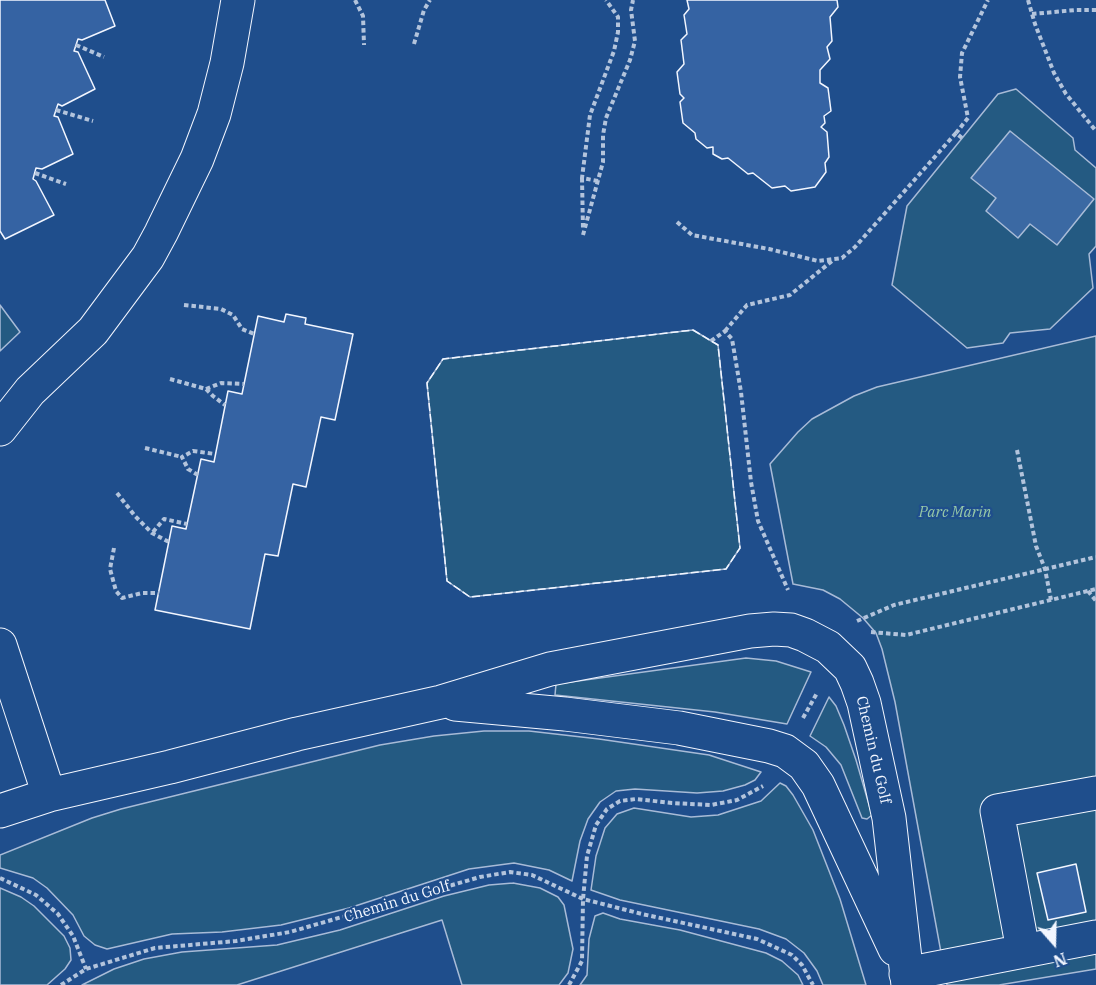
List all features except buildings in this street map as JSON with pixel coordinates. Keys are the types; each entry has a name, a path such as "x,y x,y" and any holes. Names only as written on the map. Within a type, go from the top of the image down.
{"street":[{"path":"0,429 30,391 93,331 148,257 197,159 214,114 227,63 238,0"},
{"name":"Chemin du Golf","path":"0,811 49,795 297,734 441,702 550,669 750,631 791,630 828,647 850,668 864,703 889,818 907,980"},
{"path":"0,645 49,795"},
{"name":"Chemin du Golf","path":"441,702 679,728 769,746 785,752 804,765 818,785 907,980"},
{"path":"1023,950 997,812 1096,793"},
{"path":"907,980 1023,950 1096,937"}],"path":[{"path":"355,0 363,16 364,45"},
{"path":"414,44 424,10 430,0"},
{"path":"606,0 618,17 618,32 614,51 590,115 582,178 583,235 603,162 603,135 606,118 630,60 635,41 631,10 633,0"},
{"path":"677,222 692,235 770,249 818,261 842,258 855,247 968,118 960,77 962,53 988,0"},
{"path":"1028,0 1054,73 1066,94 1096,131"},
{"path":"1032,14 1096,10"},
{"path":"76,45 104,57"},
{"path":"56,110 93,121"},
{"path":"956,133 962,138"},
{"path":"34,173 66,184"},
{"path":"582,178 598,181"},
{"path":"711,341 725,331 747,305 790,295 832,260"},
{"path":"184,305 221,309 233,315 242,329 254,334"},
{"path":"725,331 732,339 758,520 791,597"},
{"path":"170,379 207,389 225,405"},
{"path":"207,389 221,383 244,384"},
{"path":"145,448 182,457 194,451 215,454"},
{"path":"1017,450 1036,546 1045,569 1051,600"},
{"path":"182,457 188,470 198,474"},
{"path":"117,493 152,533 169,542"},
{"path":"152,533 164,519 187,524"},
{"path":"114,548 111,569 116,591 122,598 142,593 159,593"},
{"path":"856,621 894,605 1096,557"},
{"path":"868,632 906,635 1096,589"},
{"path":"1088,591 1096,602"},
{"path":"803,718 820,688"},
{"path":"568,985 582,961 583,899 587,856 596,825 607,809 620,801 636,798 711,805 737,800 765,785"},
{"name":"Chemin du Golf","path":"61,985 86,969 154,948 236,941 301,930 480,877 510,872 532,875 583,899 757,939 792,955 802,965 813,985"},
{"path":"0,878 36,895 58,914 73,936 86,969"}],"green space":[{"path":"1016,89 1073,138 1075,150 1096,168 1096,246 1089,254 1093,288 1050,329 1010,333 1003,343 967,348 892,285 907,206 998,94"},
{"path":"0,305 20,332 0,351"},
{"path":"693,330 718,345 740,548 726,569 470,597 447,581 427,383 443,359"},
{"name":"Parc Marin","path":"1096,336 1096,969 999,985 947,985 895,702 882,649 876,633 863,618 840,599 823,590 793,584 770,464 812,419 854,396 877,387"},
{"path":"746,658 776,661 811,672 787,724 715,712 555,695 556,684"},
{"path":"829,697 836,706 856,760 872,815 867,819 862,818 841,765 826,747 810,736"},
{"path":"484,731 529,731 709,755 761,772 755,780 745,785 723,791 697,793 635,789 616,791 600,802 588,819 580,841 572,881 549,870 514,863 469,869 349,908 281,925 222,932 172,934 107,949 95,945 84,936 73,915 47,888 33,878 0,868 0,855 92,818 121,809 380,745"},
{"path":"780,783 786,786 793,795 813,830 840,899 866,985 823,985 817,971 804,953 786,939 759,929 620,900 591,890 596,856 605,828 617,814 634,808 691,817 718,815 761,801"},
{"path":"513,883 540,888 558,897 564,905 573,949 568,973 559,985 462,985 442,920 237,985 82,985 114,969 144,959 182,952 277,945 340,930 444,896 489,885"},
{"path":"0,888 21,897 34,906 64,936 70,948 71,960 65,969 47,985 0,985"},
{"path":"603,913 620,919 680,930 766,953 782,961 798,975 803,985 580,985 587,975 589,939 595,916"}],"shaded area":[{"path":"1010,131 1094,199 1057,245 1030,224 1018,238 986,211 996,198 971,178"}],"fence":[{"path":"693,330 718,345 740,548 726,569 470,597 447,581 427,383 443,359 693,330"}]}
